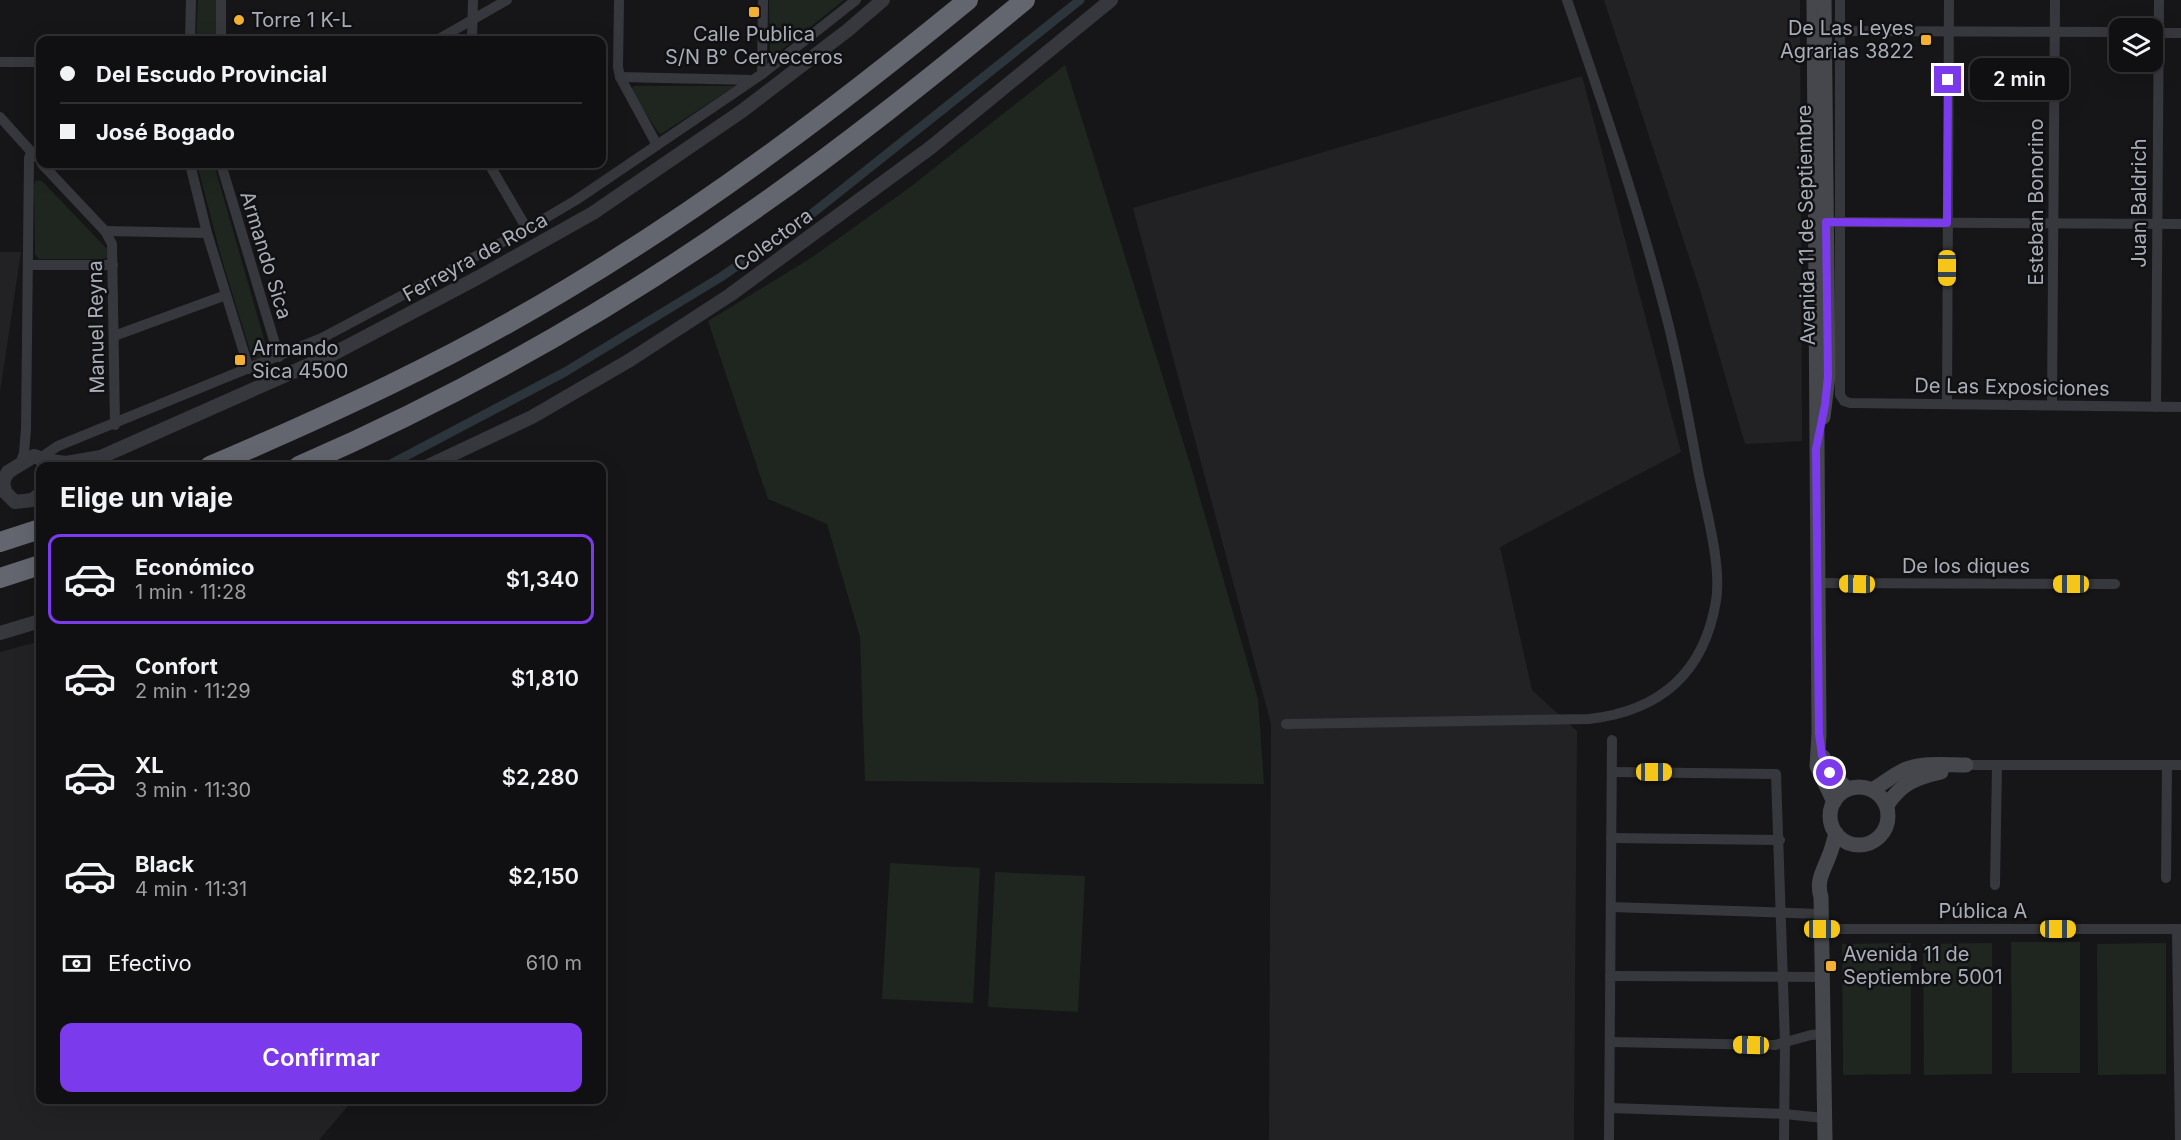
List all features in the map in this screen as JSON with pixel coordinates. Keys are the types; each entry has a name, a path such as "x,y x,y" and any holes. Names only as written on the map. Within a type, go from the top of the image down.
{"highway":[{"path":"219,462 334,412 393,383 463,348 566,290 676,220 783,146 861,87 968,0"},
{"path":"308,462 376,431 503,366 579,323 691,253 848,142 1025,0"},
{"path":"0,542 36,530"},
{"path":"0,578 36,567"}],"main road":[{"name":"Avenida 11 de Septiembre","path":"1814,0 1826,31"},
{"name":"Avenida 11 de Septiembre","path":"1816,449 1828,376 1824,0"},
{"name":"Avenida 11 de Septiembre","path":"1819,734 1816,405 1827,222"},
{"path":"1819,734 1822,755 1830,773 1848,789"},
{"path":"1819,734 1817,766 1834,802"},
{"path":"1872,790 1905,770 1915,767 1966,765"},
{"path":"1887,805 1900,787 1909,782 1966,765"},
{"path":"1821,897 1832,867 1846,851 1873,842 1885,830 1889,814 1887,805 1881,796 1872,790 1860,787 1848,789 1834,802 1830,811 1830,821 1836,833 1848,843 1857,846"},
{"path":"1825,1140 1822,921 1821,897 1818,887 1836,833"}],"street":[{"path":"190,36 191,0"},
{"path":"220,36 221,0"},
{"path":"472,36 473,0"},
{"path":"443,36 507,0"},
{"path":"619,0 620,77 657,145"},
{"path":"758,77 763,0"},
{"path":"491,168 527,229 576,200 758,77 856,0"},
{"name":"Ferreyra de Roca","path":"76,462 101,457 340,351 479,278 584,219 742,111 848,30 883,0"},
{"name":"Colectora","path":"436,462 532,417 630,360 730,295 930,148 1111,0"},
{"path":"1286,723 1609,717 1655,700 1671,688 1694,662 1707,636 1717,598 1715,565 1676,358 1666,314 1622,163 1567,0"},
{"path":"1840,0 1826,31 1827,222 2181,224"},
{"path":"1947,403 1948,0"},
{"name":"Esteban Bonorino","path":"2052,405 2055,0"},
{"name":"Juan Baldrich","path":"2157,18 2159,0"},
{"path":"1826,31 2109,32"},
{"path":"2163,33 2181,33"},
{"path":"0,62 36,62"},
{"name":"Juan Baldrich","path":"2156,72 2157,406"},
{"path":"620,77 758,77"},
{"path":"0,117 36,150 29,158 26,429 24,453 20,464"},
{"path":"46,168 105,231 207,233"},
{"path":"190,168 207,233 249,369"},
{"name":"Armando Sica","path":"222,168 279,357"},
{"name":"De Las Exposiciones","path":"1827,222 1840,395 1844,401 1850,403 2181,407"},
{"name":"Ferreyra de Roca","path":"15,502 5,492 2,477 20,464 40,460 58,446 279,357 358,321 527,229"},
{"name":"Manuel Reyna","path":"105,231 112,244 115,424"},
{"path":"28,265 113,265"},
{"path":"114,336 226,295"},
{"path":"26,429 28,440 40,460"},
{"path":"92,462 101,457"},
{"path":"0,501 15,502 32,500 36,497"},
{"name":"De los diques","path":"1817,583 2115,584"},
{"path":"0,633 36,622"},
{"path":"1609,1140 1612,740"},
{"path":"1966,765 2181,765"},
{"path":"1995,885 1996,765"},
{"path":"2166,878 2167,765"},
{"path":"1612,772 1776,774 1785,1043 1784,1140"},
{"path":"1611,838 1780,840"},
{"name":"Pública A","path":"1611,907 1782,913 1822,921 2179,929"},
{"path":"2179,929 2180,1140"},
{"path":"1610,976 1822,977"},
{"path":"1610,1042 1774,1045 1823,1034"},
{"path":"1610,1108 1784,1114 1824,1118"}],"shaded area":[{"path":"198,0 217,0 216,36 196,36"},
{"path":"769,0 844,0 770,59"},
{"path":"1604,0 1800,0 1802,441 1745,444 1700,290"},
{"path":"1065,65 1191,467 1258,699 1264,784 865,781 860,637 827,524 768,499 708,321 811,258 909,188"},
{"path":"1582,76 1681,452 1500,547 1532,690 1577,731 1574,1140 1269,1140 1271,724 1133,208"},
{"path":"634,86 735,86 661,134 632,92"},
{"path":"198,168 215,168 270,360 255,367 222,260"},
{"path":"37,180 42,181 107,249 108,257 103,259 39,259 35,254 34,184"},
{"path":"0,252 21,252 0,392"},
{"path":"36,642 36,1104 350,1104 319,1140 0,1140 0,652"},
{"path":"890,863 980,868 973,1003 882,999"},
{"path":"995,872 1085,876 1078,1012 988,1007"},
{"path":"2011,942 2080,942 2080,1073 2012,1073"},
{"path":"1911,943 1911,1074 1843,1075 1842,944"},
{"path":"1992,943 1992,1074 1924,1075 1923,944"},
{"path":"2166,943 2166,1074 2098,1075 2097,944"}],"waterway":[{"path":"395,462 565,372 721,277 809,216 1080,0"}],"place":[{"name":"Calle Publica S/N B° Cerveceros","path":"754,12"},
{"name":"Torre 1 K-L","path":"239,20"},
{"name":"De Las Leyes Agrarias 3822","path":"1926,40"},
{"name":"Armando Sica 4500","path":"240,360"},
{"name":"Avenida 11 de Septiembre 5001","path":"1831,966"}],"route":[{"path":"1830,773 1822,755 1819,734 1816,449 1828,376 1826,222 1947,223 1948,80"}]}
